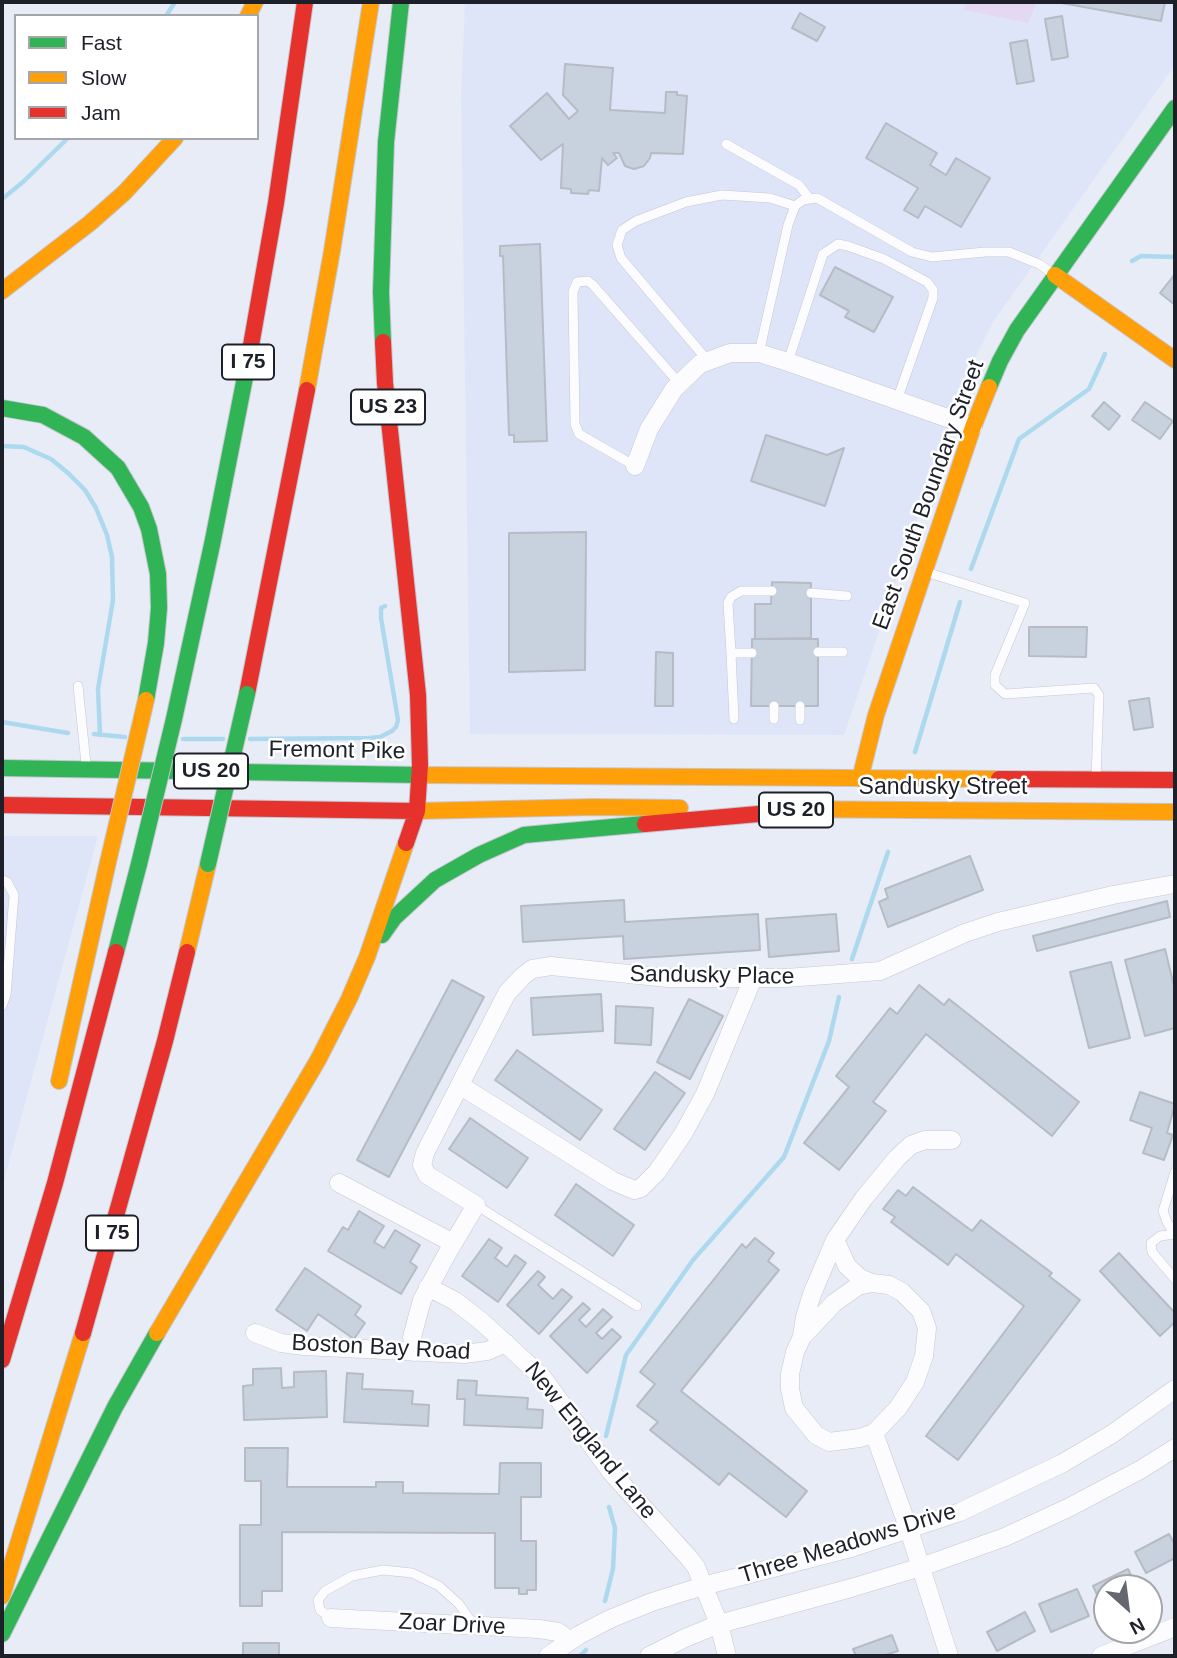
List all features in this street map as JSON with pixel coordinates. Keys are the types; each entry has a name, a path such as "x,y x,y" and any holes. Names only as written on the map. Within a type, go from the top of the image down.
{"main road":[{"name":"I 75","path":"2,1359 55,1184 174,719 248,361 276,204 306,2"},
{"name":"I 75","path":"2,1598 125,1187 165,1041 208,864 247,694 305,406 371,2"},
{"name":"US 23","path":"401,2 386,142 381,292 385,383 418,695 420,775 417,811"},
{"name":"East South Boundary Street","path":"860,779 876,715 973,427 1000,361 1017,330 1055,275 1175,108"},
{"path":"2,291 90,223 124,193 173,140"},
{"path":"1055,275 1175,360"},
{"path":"2,408 43,415 65,425 84,437 117,468 141,507 149,529 158,574 156,643 146,700 54,1100"},
{"name":"Fremont Pike","path":"5,764 87,769 420,775"},
{"name":"Sandusky Street","path":"420,775 1175,780"},
{"path":"594,807 643,793 821,794 842,790 860,779"},
{"name":"US 20","path":"2,805 417,811"},
{"name":"Sandusky Street","path":"417,811 594,807 1175,812"},
{"path":"367,957 394,918 435,880 479,855 524,835 803,810"},
{"path":"2,1634 115,1407 318,1060 349,999 367,957 417,811"},
{"path":"2,1359 31,1208"}],"street":[{"path":"635,466 649,429 679,383 708,360 730,353 759,353 973,427"},
{"name":"Sandusky Place","path":"476,1205 427,1175 422,1165 425,1153 507,993 533,969 551,967 668,978 845,975 880,971 965,933 998,922 1113,895 1175,884"},
{"path":"461,1086 613,1181 634,1190 641,1188 657,1172 683,1134 705,1094 753,978"},
{"path":"835,1240 847,1266 860,1278 889,1285 902,1292 921,1311 927,1328 924,1356 915,1382 898,1408 874,1433 860,1438 829,1442 817,1435 794,1408 790,1389 795,1352 802,1337 812,1294 835,1240 864,1198 897,1158 911,1145 925,1140 952,1140"},
{"path":"339,1183 453,1243"},
{"path":"415,1352 412,1337 415,1322 428,1287 476,1205"},
{"path":"802,1337 834,1303 858,1286 872,1283"},
{"name":"New England Lane","path":"428,1287 455,1301 543,1378 611,1472 689,1558 719,1624 727,1656"},
{"name":"Boston Bay Road","path":"255,1333 281,1343 304,1346 415,1352 478,1354 506,1343"},
{"name":"Three Meadows Drive","path":"548,1656 570,1641 620,1615 703,1586 851,1548 909,1530 1001,1493 1063,1463 1112,1434 1175,1389"},
{"path":"874,1433 909,1530 949,1656"},
{"name":"Three Meadows Drive","path":"649,1656 685,1637 719,1624 921,1567 1005,1536 1068,1508 1175,1448"},
{"name":"Zoar Drive","path":"331,1618 558,1632 570,1641"},
{"path":"1101,1656 1175,1627"}],"lane":[{"path":"726,144 799,185 810,199"},
{"path":"708,360 621,258 617,245 622,230 636,221 686,202 722,195 770,198 795,206"},
{"path":"759,353 788,225 795,206 803,200 817,198 912,252 932,257 1009,252 1039,264 1055,275"},
{"path":"788,362 823,254 838,244 848,246 884,260 927,282 933,290 933,298 897,400"},
{"path":"635,466 579,434 575,424 573,292 577,282 588,281 593,285 679,383"},
{"path":"925,571 1025,603 995,675 995,685 1005,694 1094,688 1099,695 1096,780"},
{"path":"734,719 728,603 731,597 741,591 772,591"},
{"path":"811,593 847,596"},
{"path":"818,652 843,652"},
{"path":"731,653 752,653"},
{"path":"78,686 87,769"},
{"path":"774,706 774,719"},
{"path":"800,706 800,720"},
{"path":"2,880 7,882 14,895 6,995 2,1006"},
{"path":"1175,1171 1163,1211 1175,1235 1160,1236 1152,1243 1152,1252 1175,1279"},
{"path":"476,1205 637,1306"},
{"path":"331,1618 320,1611 318,1600 325,1591 352,1576 383,1570 412,1573 439,1586 459,1604 474,1626"}],"shaded area":[{"path":"465,2 1175,2 1175,65 993,322 966,375 844,735 470,734 461,96"},
{"path":"966,2 1037,2 1028,23 964,10"},
{"path":"2,836 98,836 2,1188"}],"building":[{"path":"1056,2 1165,2 1161,21"},
{"path":"800,13 825,27 817,41 792,28"},
{"path":"1062,16 1068,57 1052,60 1045,19"},
{"path":"1027,40 1034,81 1017,84 1010,43"},
{"path":"565,64 613,68 610,110 665,113 666,92 687,96 683,154 651,153 644,166 634,169 625,166 619,153 613,153 617,158 608,165 602,158 599,191 589,190 588,194 571,193 571,189 561,188 563,144 541,160 510,126 547,93 569,119 578,111 563,95"},
{"path":"886,123 937,153 930,165 946,175 956,158 990,178 961,227 925,206 918,218 904,210 918,188 866,158"},
{"path":"540,244 547,441 514,442 514,435 509,435 503,256 500,256 500,246"},
{"path":"835,267 893,297 874,332 845,317 849,311 820,295"},
{"path":"1175,274 1175,305 1160,293"},
{"path":"1104,402 1120,416 1109,430 1092,416"},
{"path":"1145,402 1173,421 1160,439 1132,420"},
{"path":"766,435 827,455 844,448 825,506 751,481"},
{"path":"586,532 585,670 509,672 509,533"},
{"path":"772,582 811,583 811,638 755,639 755,604 771,604"},
{"path":"1029,627 1087,627 1086,657 1029,656"},
{"path":"752,639 818,639 818,706 751,706"},
{"path":"656,652 673,653 673,706 655,706"},
{"path":"1149,698 1153,727 1134,730 1129,701"},
{"path":"970,856 983,890 888,927 879,902 888,898 885,889"},
{"path":"624,900 625,922 758,914 760,950 624,959 623,936 523,942 521,906"},
{"path":"1167,901 1170,917 1037,951 1033,936"},
{"path":"836,914 839,951 769,957 766,919"},
{"path":"1165,949 1175,990 1175,1028 1145,1036 1125,960"},
{"path":"1111,962 1130,1038 1089,1048 1070,972"},
{"path":"452,980 484,997 389,1177 357,1160"},
{"path":"919,985 944,1005 949,999 1079,1102 1052,1136 926,1034 873,1102 886,1111 839,1170 804,1143 849,1087 836,1076 890,1008 897,1014"},
{"path":"601,994 603,1031 533,1035 531,998"},
{"path":"689,999 723,1016 690,1079 657,1062"},
{"path":"616,1006 653,1008 651,1045 615,1043"},
{"path":"517,1050 602,1110 580,1140 495,1080"},
{"path":"655,1072 685,1093 645,1150 614,1129"},
{"path":"1140,1092 1175,1104 1167,1133 1173,1135 1164,1160 1143,1153 1152,1128 1130,1120"},
{"path":"470,1118 528,1158 507,1188 449,1149"},
{"path":"576,1184 634,1225 613,1256 555,1215"},
{"path":"913,1187 972,1231 981,1220 1052,1273 1049,1276 1080,1300 958,1460 926,1436 1024,1306 956,1254 948,1265 891,1222 895,1217 883,1209 898,1190 906,1196"},
{"path":"359,1211 384,1226 374,1242 384,1248 395,1230 420,1245 410,1262 417,1267 401,1294 328,1251 343,1227 348,1230"},
{"path":"755,1238 774,1253 768,1261 779,1270 681,1391 807,1491 786,1517 729,1473 719,1485 650,1430 658,1422 637,1406 655,1384 640,1372 742,1244 746,1248"},
{"path":"489,1239 502,1248 495,1258 507,1267 515,1255 526,1263 498,1302 462,1276"},
{"path":"1119,1253 1175,1313 1175,1322 1160,1336 1100,1271"},
{"path":"305,1268 361,1306 355,1315 365,1323 354,1339 318,1314 307,1331 276,1310"},
{"path":"538,1271 545,1277 538,1285 553,1299 562,1289 572,1297 539,1334 507,1305"},
{"path":"583,1303 590,1309 579,1320 586,1327 603,1309 612,1317 596,1333 602,1339 612,1329 621,1337 587,1373 550,1336"},
{"path":"281,1368 282,1388 294,1387 294,1372 326,1371 327,1417 244,1420 243,1386 253,1385 253,1369"},
{"path":"347,1373 363,1374 362,1389 413,1391 412,1404 429,1405 428,1426 344,1422"},
{"path":"458,1380 477,1381 476,1395 528,1398 527,1409 543,1410 542,1428 464,1425 465,1399 457,1399"},
{"path":"245,1448 288,1448 287,1487 376,1487 376,1482 403,1482 403,1493 499,1494 500,1463 541,1463 541,1497 521,1497 521,1541 536,1541 536,1590 519,1594 519,1588 495,1588 495,1533 282,1532 282,1591 262,1591 262,1606 240,1606 240,1525 261,1525 261,1481 245,1481"},
{"path":"1169,1534 1175,1545 1175,1558 1146,1573 1135,1552"},
{"path":"1128,1569 1130,1574 1118,1574"},
{"path":"1077,1589 1089,1616 1051,1632 1039,1604"},
{"path":"1025,1612 1035,1631 997,1651 987,1632"},
{"path":"892,1635 898,1651 882,1656 856,1656 853,1649"},
{"path":"243,1643 279,1643 279,1656 243,1656"}],"waterway":[{"path":"167,14 175,2"},
{"path":"2,199 66,140"},
{"path":"1132,261 1141,256 1175,257"},
{"path":"971,569 1019,439 1089,389 1105,354"},
{"path":"2,446 24,447 51,459 68,473 85,490 107,535 112,557 113,600 98,689 100,735"},
{"path":"915,752 960,602"},
{"path":"250,739 369,738 380,737 392,731 398,720 381,618 381,608 385,606"},
{"path":"2,722 68,733"},
{"path":"94,734 125,737"},
{"path":"183,739 223,739"},
{"path":"852,959 888,852"},
{"path":"606,1436 626,1355 693,1260 784,1157 829,1041 839,997"},
{"path":"605,1601 613,1569 615,1528 609,1507"},
{"path":"580,1656 586,1650"}],"traffic: fast":[{"path":"383,342 381,292 386,142 401,2"},
{"path":"989,387 1017,330 1175,108"},
{"path":"174,719 249,357"},
{"path":"2,408 43,415 84,437 118,468 141,507 149,529 158,574 159,608 146,700"},
{"path":"208,864 247,694"},
{"path":"139,864 174,719"},
{"path":"2,768 420,775"},
{"path":"382,935 394,918 435,880 479,855 524,835 645,824"},
{"path":"116,952 139,864"},
{"path":"2,1634 115,1407 157,1333"}],"traffic: slow":[{"path":"249,14 255,2"},
{"path":"307,390 371,2"},
{"path":"2,291 90,223 124,193 173,140"},
{"path":"1055,275 1175,360"},
{"path":"860,779 876,715 989,387"},
{"path":"108,862 146,700"},
{"path":"420,775 999,779"},
{"path":"417,811 680,808"},
{"path":"780,809 1175,812"},
{"path":"157,1333 318,1060 349,999 367,957 406,843"},
{"path":"59,1081 108,862"},
{"path":"187,952 208,864"},
{"path":"2,1596 83,1333"}],"traffic: jam":[{"path":"249,357 276,203 305,2"},
{"path":"383,342 418,695 420,765 417,811 406,843"},
{"path":"247,694 307,390"},
{"path":"999,779 1175,780"},
{"path":"2,805 417,811"},
{"path":"645,824 803,810"},
{"path":"2,1360 55,1183 116,952"},
{"path":"83,1333 165,1041 187,952"}]}
